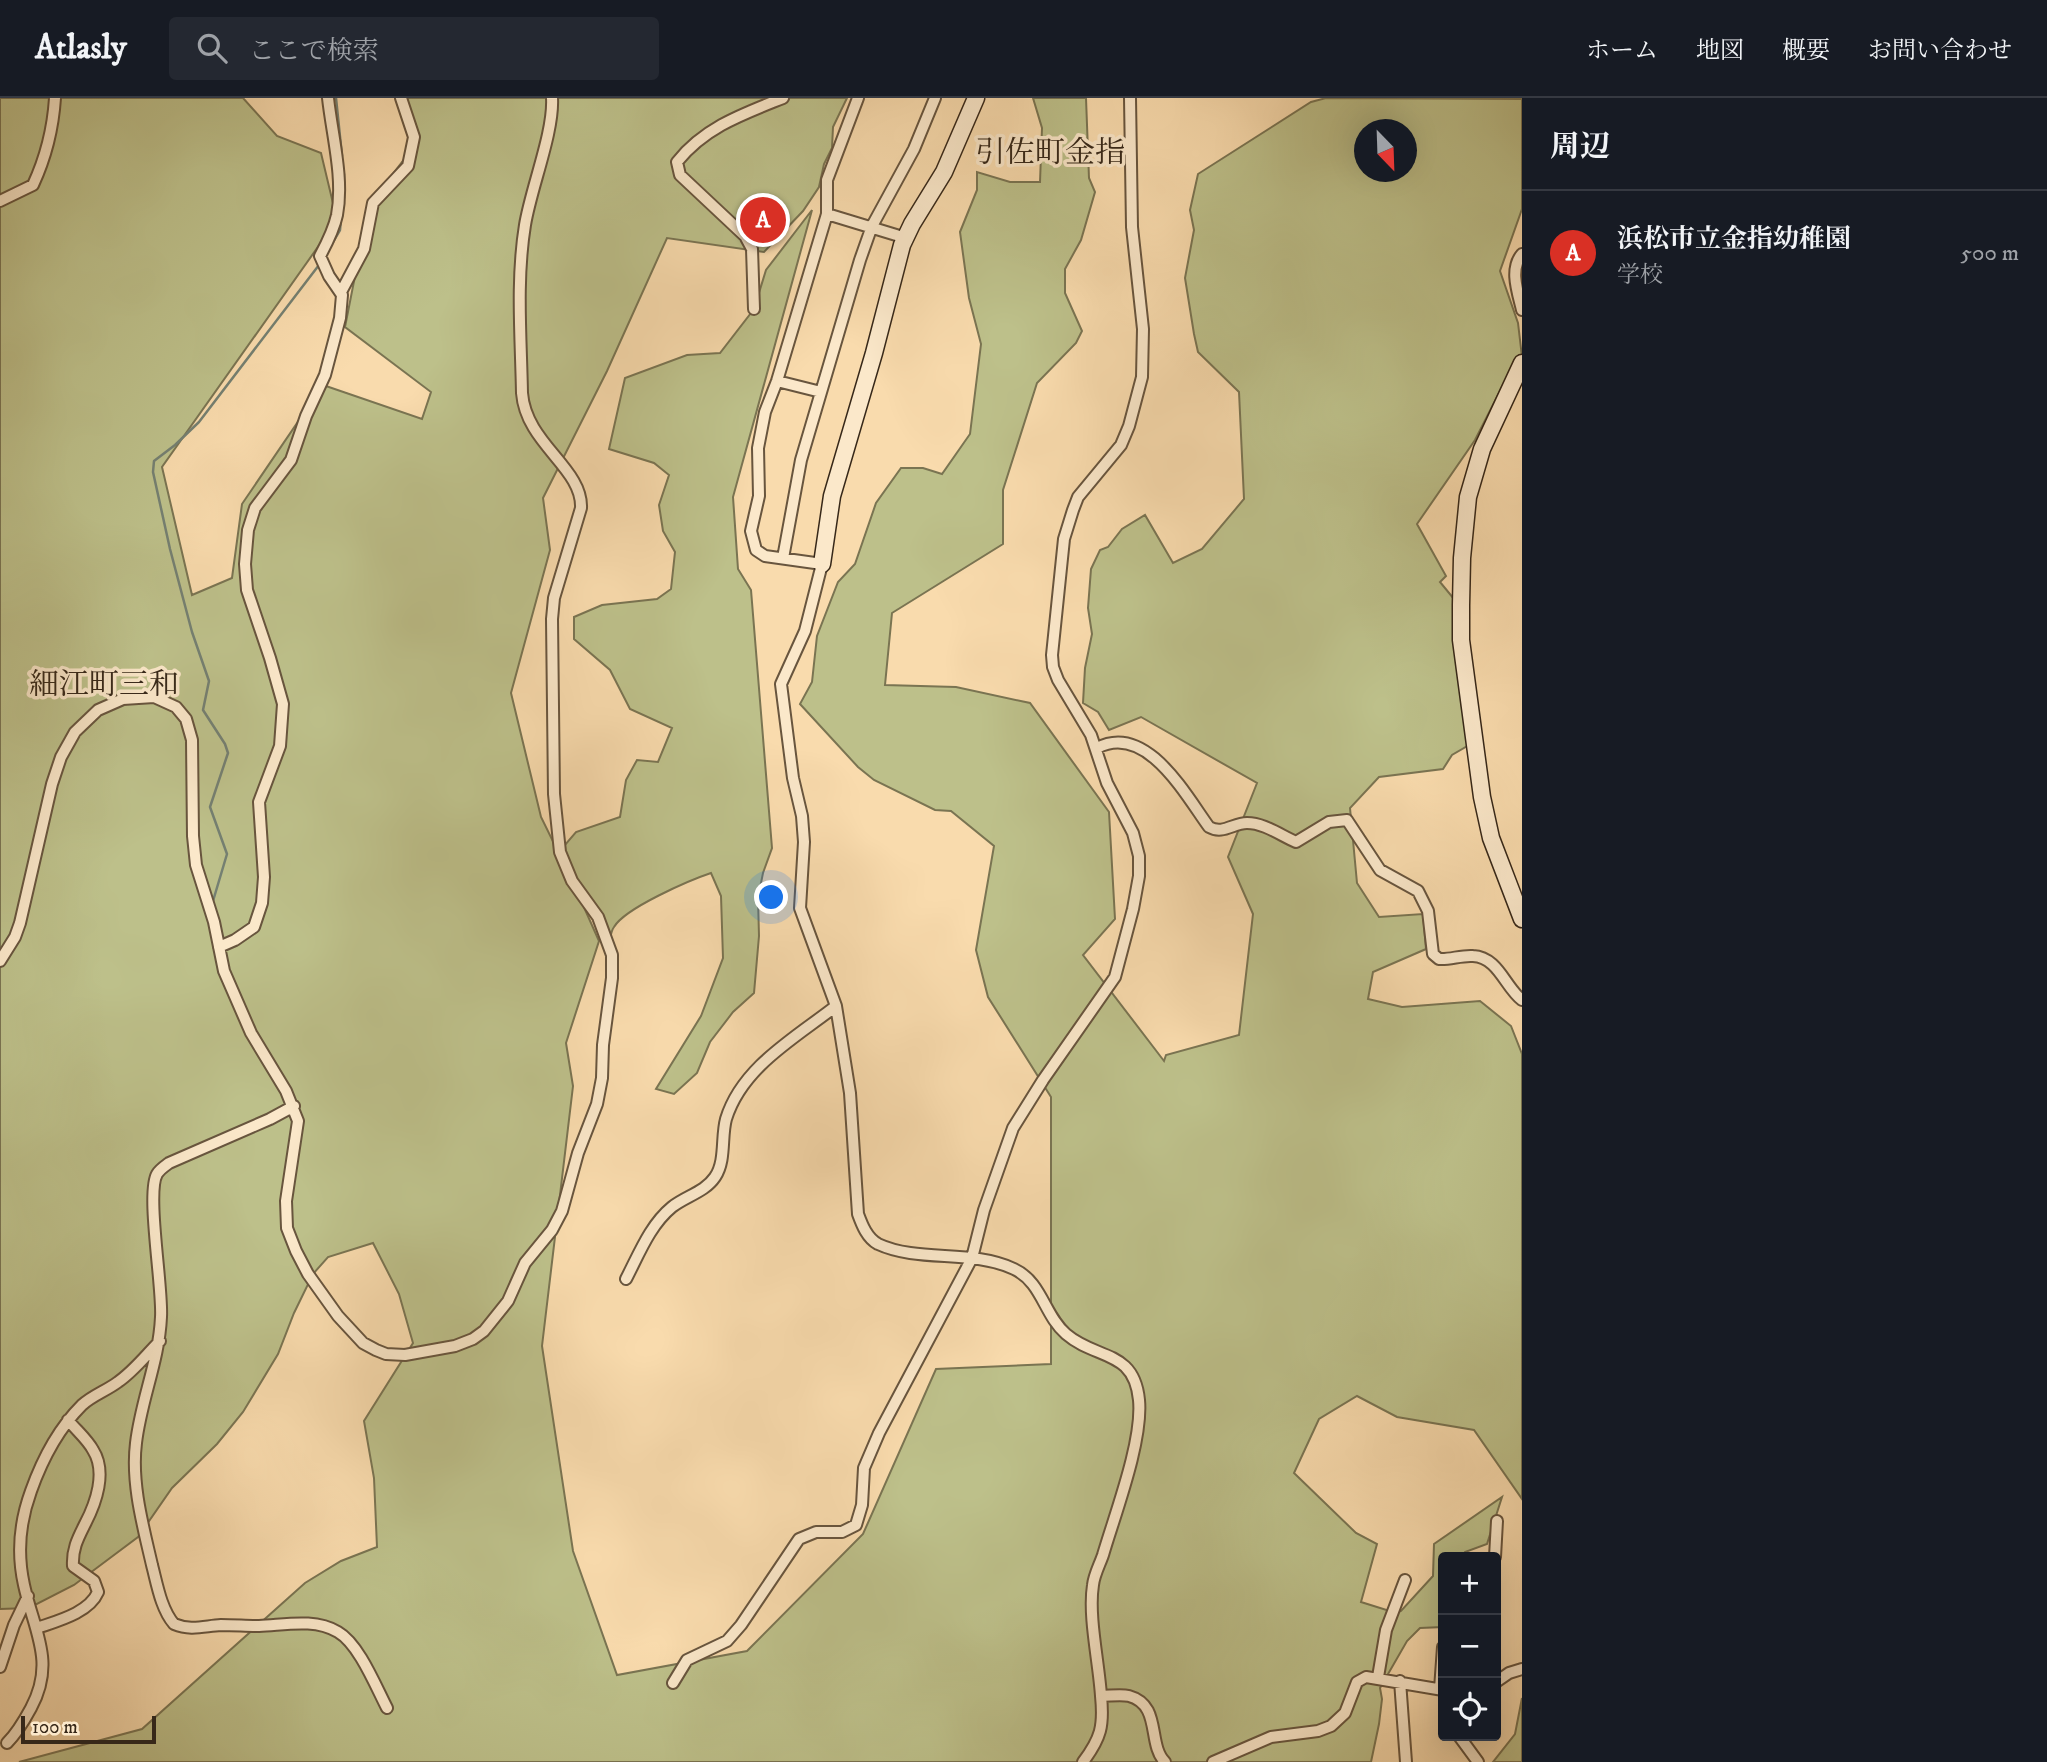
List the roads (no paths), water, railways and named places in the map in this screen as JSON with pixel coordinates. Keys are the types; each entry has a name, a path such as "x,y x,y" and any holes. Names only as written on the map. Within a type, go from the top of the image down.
{"street":[{"path":"0,201 33,185 49,142 55,98"},
{"path":"328,98 339,188 337,215 320,256 341,292"},
{"path":"219,947 254,927 262,903 264,877 259,802 279,746 283,715 283,704 270,657 247,590 245,564 248,530 255,508 292,460 306,415 325,375 340,318 341,292 364,249 373,203 408,166 414,137 401,98"},
{"path":"0,961 20,923 43,816 61,757 75,732 98,710 132,697 154,697 171,704 181,713 189,727 193,747 192,836 196,865 225,971 251,1033 294,1106 298,1121 286,1201 287,1228 308,1274 338,1316 363,1343 386,1354 405,1355 464,1343 484,1331 508,1301 525,1263 552,1230 562,1212 578,1153 597,1104 612,978 612,955 598,917 572,881 560,852 554,794 552,619 554,598 582,499 575,481 533,430 523,407 522,393 522,245 552,98"},
{"path":"754,309 752,249 745,236 682,177 677,162 705,134 720,124 783,98"},
{"path":"821,564 759,553 751,531 759,496 758,448 765,412 777,381 827,214 827,180 858,98"},
{"path":"783,558 801,460 872,226 914,149 935,98"},
{"path":"976,98 944,172 906,238 895,266 874,353 832,496 821,564 805,631 781,684 793,778 802,816 804,842 800,908 836,1006 850,1093 858,1214 865,1231 877,1243 893,1248 996,1262 1015,1269 1030,1279 1064,1333 1081,1345 1121,1361 1133,1375 1139,1400 1138,1430 1093,1584 1092,1607 1103,1717 1097,1743 1083,1762"},
{"path":"673,1683 687,1660 727,1641 741,1625 799,1539 816,1532 842,1532 856,1525 862,1505 864,1468 879,1433 971,1258 987,1201 1013,1128 1043,1080 1109,988 1120,965 1139,876 1139,856 1126,817 1107,783 1097,748 1058,680 1052,655 1064,539 1073,510 1078,497 1121,445 1142,377 1143,329 1132,227 1130,98"},
{"path":"827,214 906,238"},
{"path":"1522,254 1518,258 1514,276 1522,310"},
{"path":"1522,363 1482,449 1468,497 1462,558 1461,628 1482,797 1491,838 1522,919"},
{"path":"777,381 821,392"},
{"path":"1097,748 1115,741 1136,744 1143,748 1187,794 1209,827 1214,830 1251,823 1296,842 1329,822 1347,820 1380,870 1418,891 1428,911 1435,957 1444,960 1472,956 1488,961 1522,1000"},
{"path":"626,1279 659,1219 675,1205 702,1189 717,1174 726,1120 740,1089 753,1071 836,1006"},
{"path":"294,1106 169,1163 157,1174 153,1200 160,1270 160,1341 139,1419 135,1447 144,1533 159,1594 171,1622 185,1629 302,1623 329,1628 339,1632 351,1643 387,1708"},
{"path":"7,1743 23,1722 39,1692 44,1661 24,1585 20,1531 31,1491 45,1458 68,1420 84,1404 132,1371 160,1341"},
{"path":"37,1628 87,1606 94,1601 98,1592 94,1581 73,1566 75,1544 97,1491 97,1458 93,1449 68,1420"},
{"path":"1494,1552 1497,1521"},
{"path":"1378,1677 1386,1630 1405,1580"},
{"path":"0,1668 14,1625 28,1596"},
{"path":"1501,1679 1522,1669"},
{"path":"1213,1762 1271,1737 1318,1731 1331,1726 1345,1713 1357,1682 1366,1677 1438,1688"},
{"path":"1400,1681 1406,1762"},
{"path":"1101,1696 1130,1696 1143,1704 1151,1716 1156,1746 1165,1762"},
{"path":"1463,1741 1478,1762"}],"waterway":[{"path":"336,98 342,156"},
{"path":"344,174 344,198"},
{"path":"333,242 340,230 341,219"},
{"path":"213,901 227,854 210,807 228,753 203,710 209,681 192,632 170,549 153,472 154,461 199,422 319,265"}],"place":[{"name":"浜松市立金指幼稚園","path":"763,220"}],"district":[{"name":"引佐町金指","path":"1050,152"},
{"name":"細江町三和","path":"104,684"}]}
